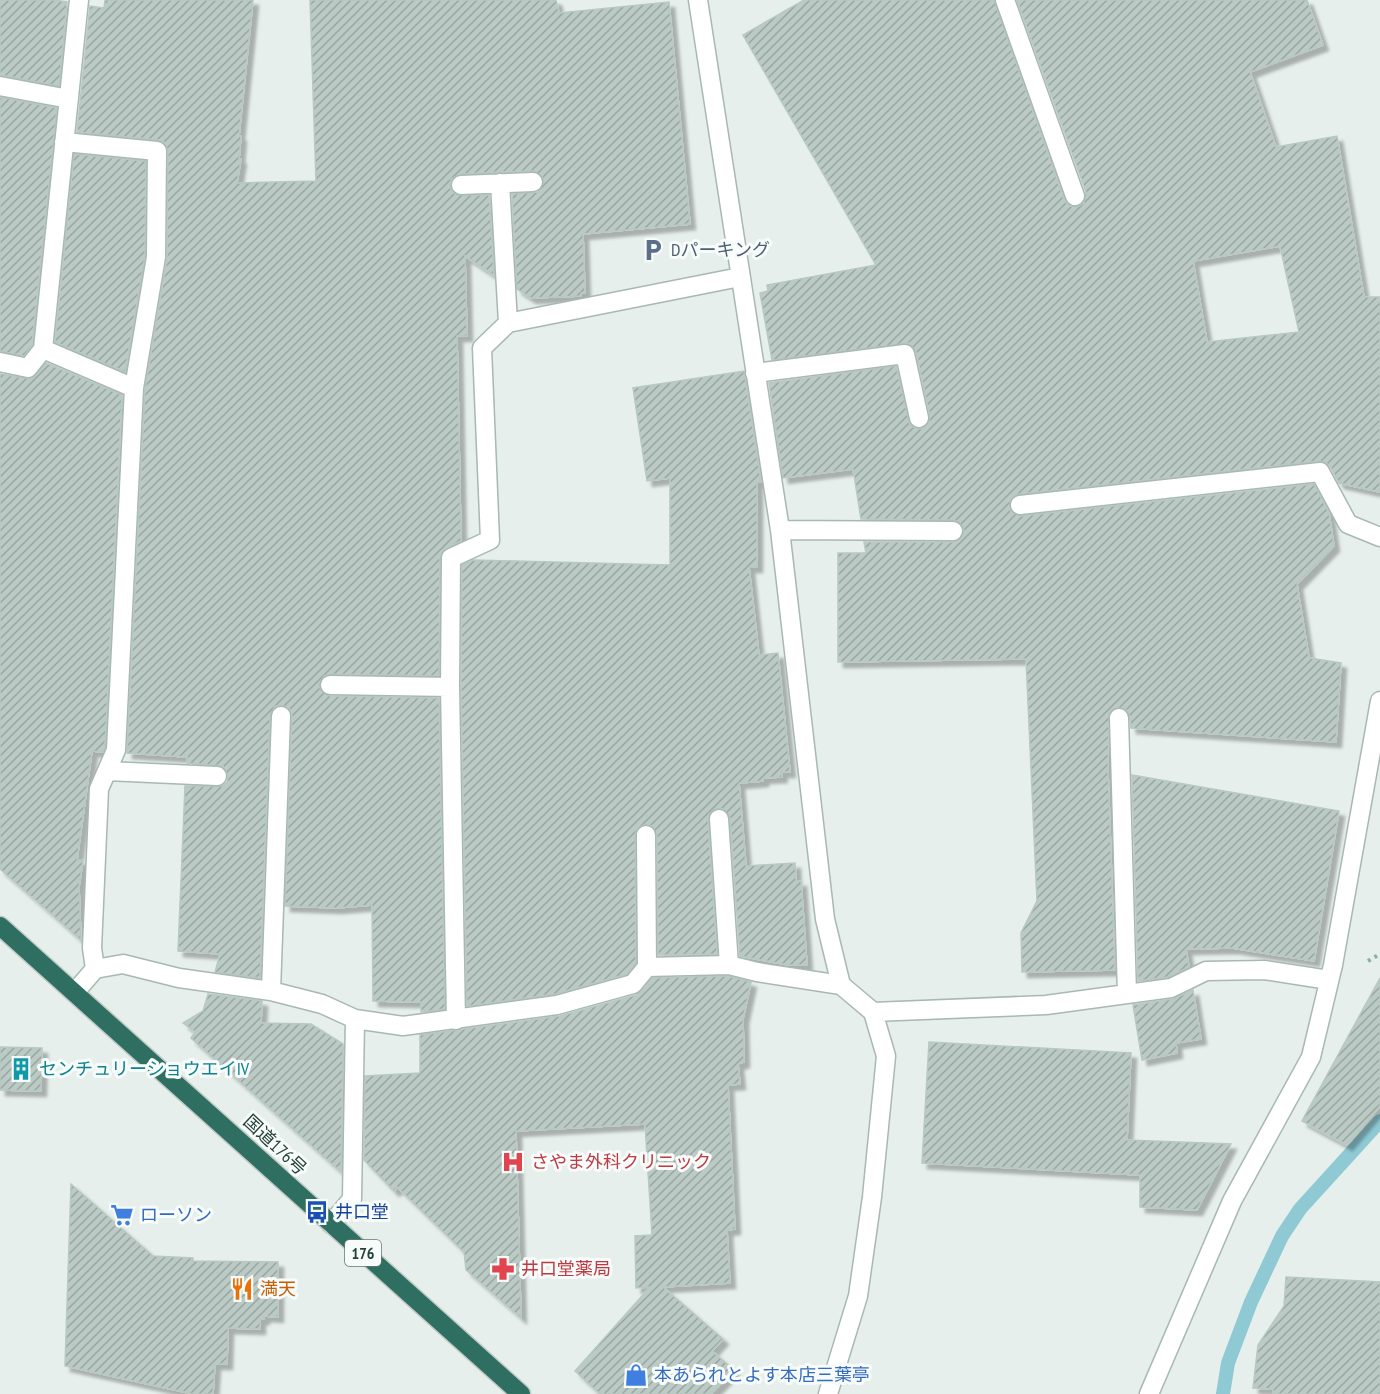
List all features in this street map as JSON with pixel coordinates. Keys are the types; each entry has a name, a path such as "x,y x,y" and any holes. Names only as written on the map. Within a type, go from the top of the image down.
{"highway":[{"name":"国道176号","path":"0,926 521,1394"}],"street":[{"path":"0,362 28,368 43,349 79,0"},
{"path":"698,0 780,530 825,919 841,986"},
{"path":"1005,0 1075,196"},
{"path":"0,86 69,99"},
{"path":"64,142 157,151 156,256 134,388 116,750 99,789 92,948 95,969"},
{"path":"461,185 533,182"},
{"path":"500,183 508,323"},
{"path":"456,1020 450,558 490,540 482,348 508,323 740,277"},
{"path":"43,349 134,388"},
{"path":"755,373 905,354 919,418"},
{"path":"1020,506 1320,472 1348,524 1380,537"},
{"path":"780,530 953,531"},
{"path":"330,685 450,687"},
{"path":"1149,1394 1232,1201 1311,1057 1329,980 1380,701"},
{"path":"271,991 281,716"},
{"path":"1119,718 1127,994"},
{"path":"106,771 217,776"},
{"path":"719,819 729,965"},
{"path":"75,992 95,969 123,964 179,978 271,991 322,1004 355,1019 403,1026 557,1005 633,984 647,967 646,835"},
{"path":"647,967 729,965 841,986 873,1012 886,1056 872,1197 858,1296 828,1394"},
{"path":"873,1012 1046,1005 1172,988 1206,971 1264,970 1329,980"},
{"path":"331,1224 352,1199 355,1019"}],"building":[{"path":"0,0 67,2 59,86 0,75"},
{"path":"105,0 253,0 239,136 241,136 239,159 241,159 237,183 316,181 310,0 556,0 559,13 669,2 690,224 583,234 585,293 581,293 581,296 531,298 517,289 512,194 538,192 544,182 542,176 533,171 500,172 461,174 451,179 451,190 456,195 489,195 494,275 465,256 467,336 457,336 461,541 446,548 440,557 439,676 330,674 324,676 319,684 321,691 330,696 439,698 445,1009 421,1012 421,1002 373,1001 372,905 337,908 285,906 292,716 291,710 282,705 275,706 270,716 260,978 215,972 220,954 178,951 185,786 222,786 227,782 228,776 223,766 187,763 187,757 127,753 145,389 167,259 168,151 164,142 158,140 77,132 90,6 104,8"},
{"path":"804,0 994,0 1064,200 1068,205 1074,207 1084,203 1086,192 1017,0 1307,0 1323,45 1250,72 1276,147 1337,136 1364,297 1380,297 1380,492 1339,483 1330,466 1319,461 1019,494 1013,496 1010,501 1011,512 1021,516 1314,484 1329,513 1334,546 1297,584 1309,658 1341,663 1336,742 1131,728 1130,717 1125,708 1114,708 1109,713 1108,771 1115,970 1022,972 1021,933 1037,901 1026,659 838,662 838,553 866,553 864,542 954,542 962,537 964,530 959,522 953,520 861,519 853,469 783,478 769,383 896,366 910,425 922,429 929,422 930,416 916,352 909,343 772,360 760,293 768,291 767,285 876,265 743,35","holes":["1280,246 1299,332 1207,342 1193,261"]},
{"path":"0,97 57,108 32,345 24,356 0,351"},
{"path":"74,154 146,161 145,256 125,372 55,342"},
{"path":"46,363 122,395 105,747 103,752 92,751 77,860 83,860 79,887 81,940 0,869 0,374 31,379"},
{"path":"744,371 761,482 757,482 757,567 749,567 759,655 778,653 790,772 781,772 782,777 739,783 746,866 795,863 796,882 801,881 807,965 788,965 740,956 730,818 724,809 718,808 709,814 708,820 717,954 658,955 657,835 652,826 645,824 637,829 635,835 636,963 627,974 555,994 467,1006 461,687 462,565 473,560 670,565 670,478 647,481 633,388"},
{"path":"1132,775 1339,811 1314,961 1232,948 1186,949 1189,967 1168,977 1138,981"},
{"path":"728,976 751,982 743,1019 744,1062 738,1064 740,1084 728,1085 735,1229 727,1230 730,1283 663,1287 723,1339 712,1351 734,1370 711,1394 600,1394 575,1371 650,1287 636,1288 635,1236 652,1235 645,1124 516,1131 521,1318 466,1270 464,1252 397,1187 394,1191 364,1160 365,1076 420,1073 420,1035 560,1016 636,995 652,978"},
{"path":"1380,978 1380,1106 1347,1145 1302,1121"},
{"path":"1193,990 1201,1039 1176,1043 1177,1053 1142,1060 1133,1005 1173,999"},
{"path":"208,994 262,1001 261,1023 311,1024 343,1044 341,1172 191,1038 195,1032 183,1023 203,1011"},
{"path":"929,1042 1131,1053 1127,1140 1231,1144 1197,1210 1140,1207 1140,1175 922,1163"},
{"path":"0,1047 42,1048 41,1091 0,1090"},
{"path":"71,1184 153,1256 193,1258 193,1261 278,1262 278,1317 264,1316 264,1319 260,1319 260,1329 228,1328 227,1364 215,1364 213,1394 193,1394 65,1366"},
{"path":"1286,1277 1380,1282 1380,1394 1273,1394 1273,1389 1253,1388 1258,1345 1284,1306"}],"waterway":[{"path":"1223,1394 1228,1363 1251,1302 1282,1236 1300,1209 1380,1121"}],"place":[{"name":"Dパーキング","path":"653,250"},
{"name":"センチュリーショウエイIV","path":"21,1069"},
{"name":"さやま外科クリニック","path":"513,1162"},
{"name":"井口堂","path":"317,1212"},
{"name":"ローソン","path":"122,1215"},
{"name":"井口堂薬局","path":"503,1269"},
{"name":"満天","path":"242,1289"},
{"name":"本あられとよす本店三葉亭","path":"636,1375"}]}
